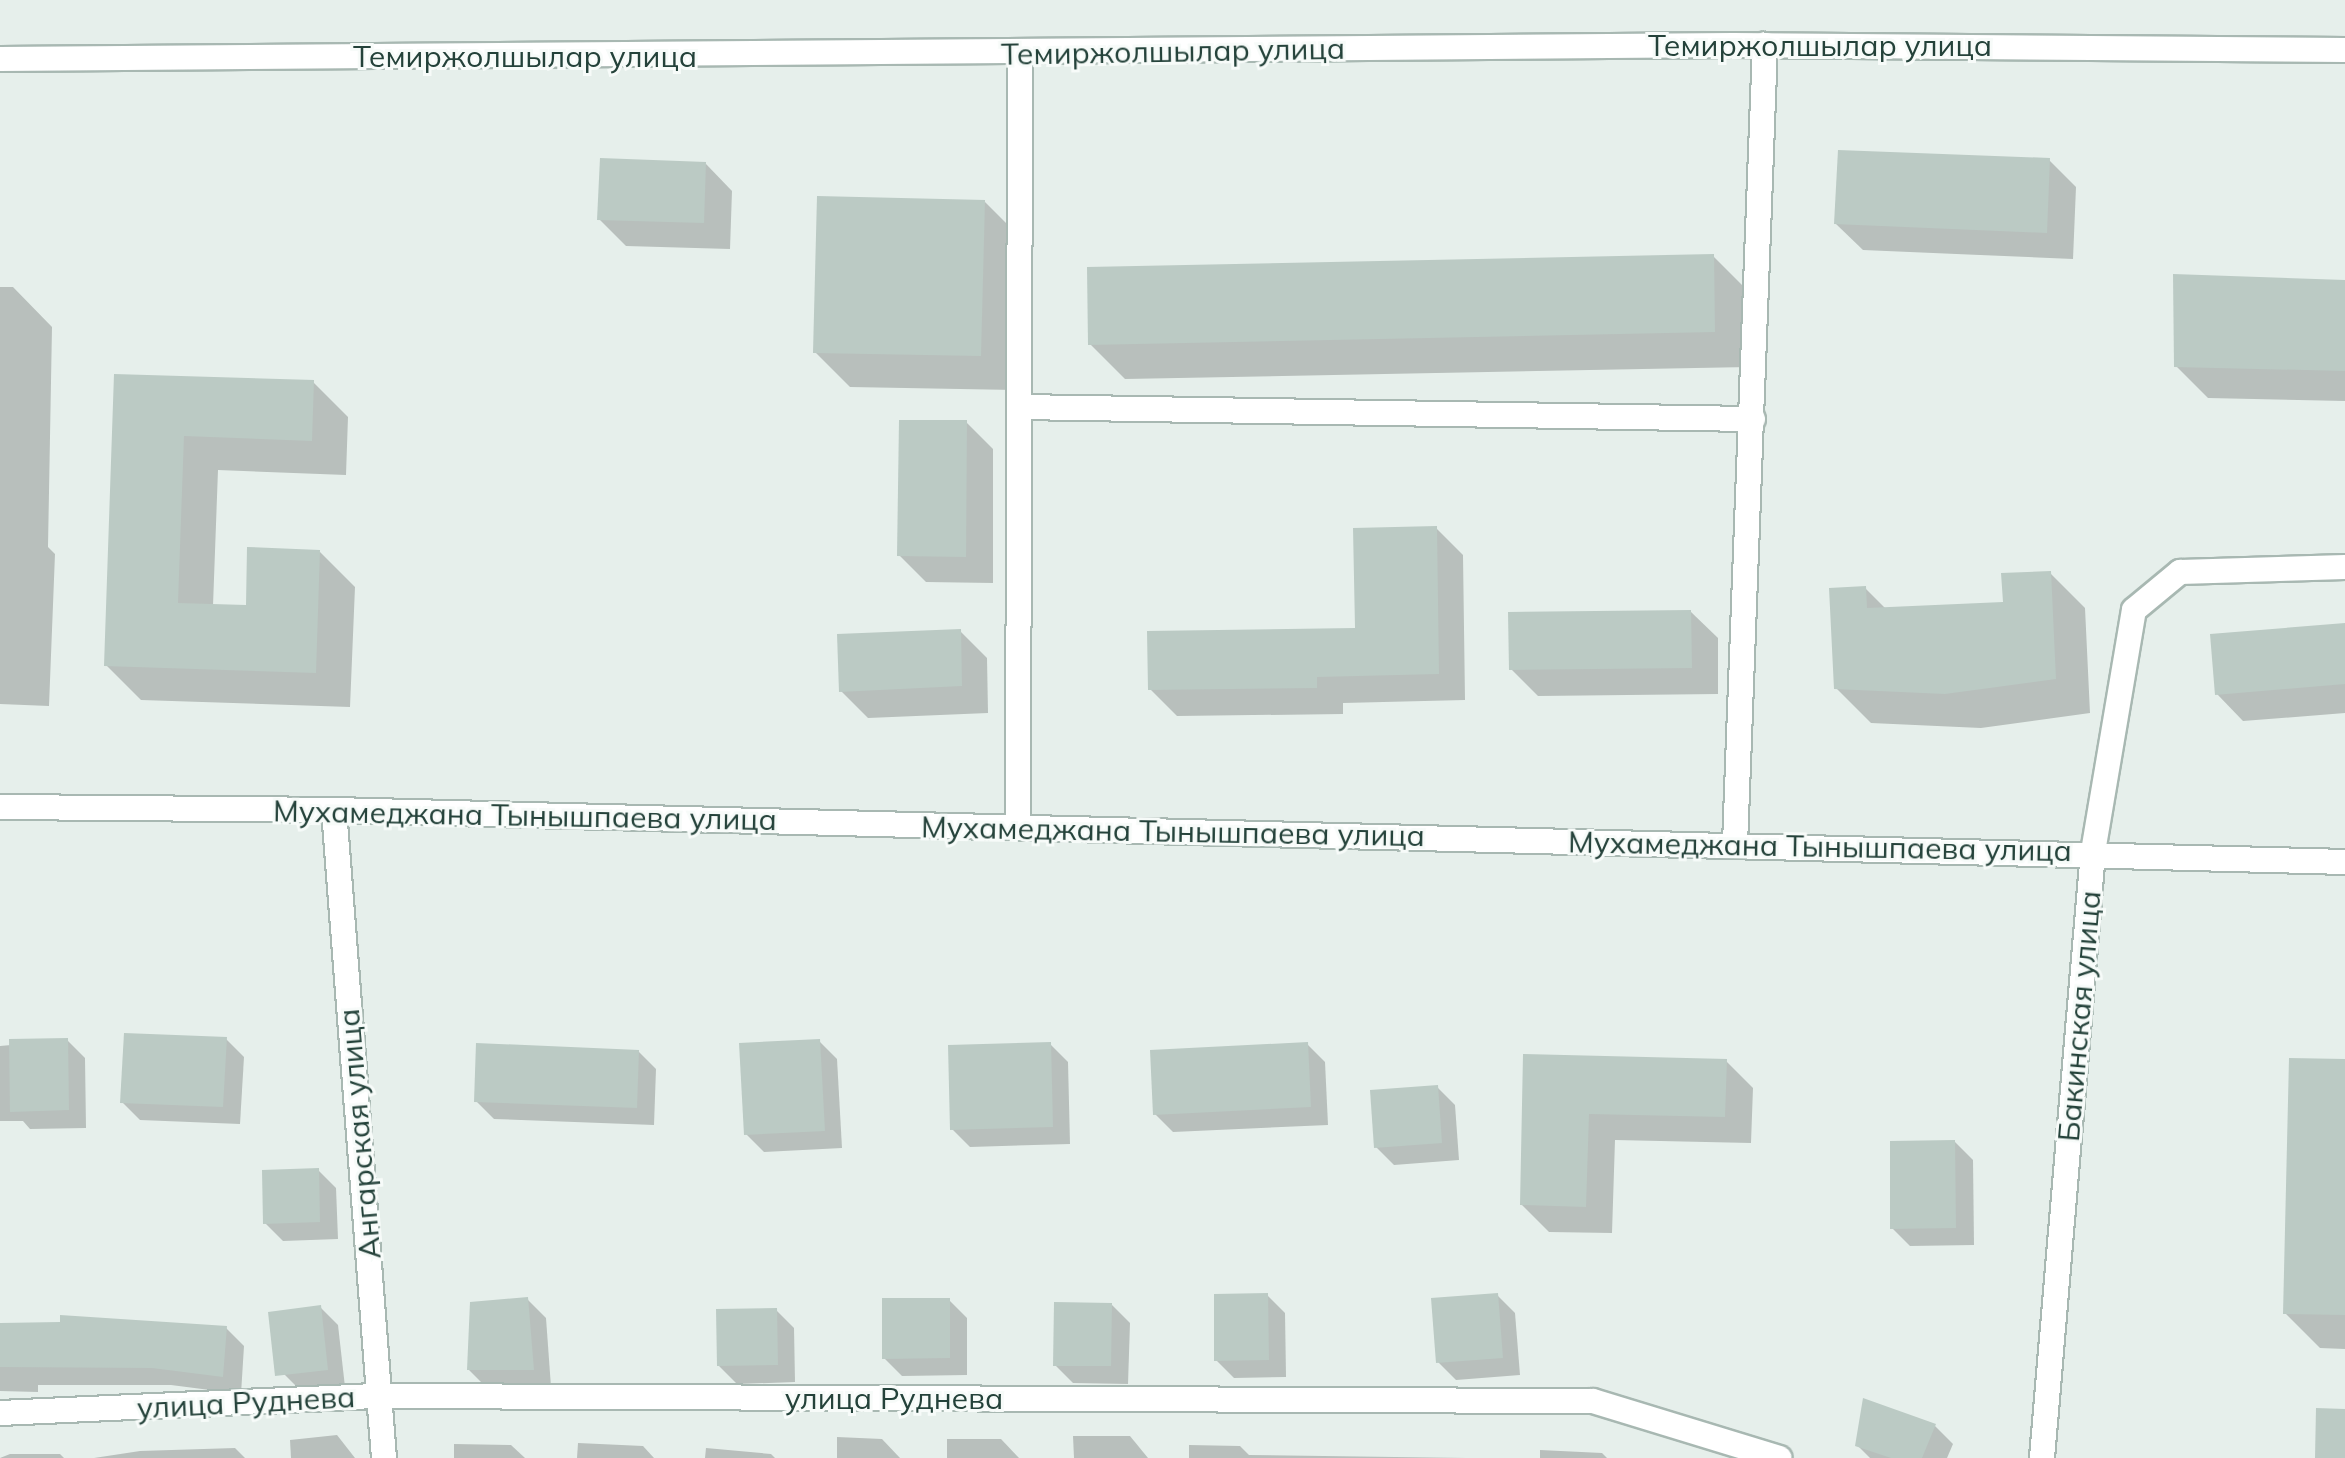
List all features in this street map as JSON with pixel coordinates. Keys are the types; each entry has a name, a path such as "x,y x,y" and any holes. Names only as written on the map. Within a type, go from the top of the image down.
{"street":[{"name":"Темиржолшылар улица","path":"0,59 1765,45 2345,50"},
{"path":"1735,844 1765,45"},
{"path":"1018,827 1020,53"},
{"path":"1019,407 1753,419"},
{"name":"Бакинская улица","path":"2042,1458 2093,852 2134,610 2180,572 2345,567"},
{"name":"Мухамеджана Тынышпаева улица","path":"0,807 334,810 2093,852 2345,862"},
{"name":"Ангарская улица","path":"334,810 384,1458"},
{"name":"улица Руднева","path":"0,1413 380,1396 1593,1401 1780,1458"}],"building":[{"path":"1838,150 2050,158 2047,233 1834,224"},
{"path":"600,158 706,162 704,223 597,220"},
{"path":"817,196 985,200 981,356 813,353"},
{"path":"1714,254 1715,332 1088,345 1087,267"},
{"path":"2173,274 2345,280 2345,371 2174,367"},
{"path":"114,374 314,380 312,441 184,436 178,603 246,605 247,547 320,550 316,673 104,666"},
{"path":"899,420 967,420 966,557 897,556"},
{"path":"1437,526 1439,674 1317,677 1317,688 1148,690 1147,631 1355,628 1353,528"},
{"path":"2051,571 2056,679 1945,694 1834,689 1829,588 1866,586 1867,608 2003,602 2001,573"},
{"path":"1691,610 1692,668 1509,670 1508,612"},
{"path":"2345,623 2345,684 2215,695 2210,634"},
{"path":"961,629 962,686 839,692 837,634"},
{"path":"124,1033 227,1037 223,1107 120,1103"},
{"path":"68,1038 69,1110 10,1112 9,1039"},
{"path":"820,1039 825,1131 744,1135 739,1043"},
{"path":"1051,1042 1053,1127 950,1130 948,1045"},
{"path":"1308,1042 1311,1107 1153,1115 1150,1050"},
{"path":"476,1043 639,1050 637,1108 474,1102"},
{"path":"1523,1054 1727,1059 1725,1117 1589,1114 1586,1207 1520,1205"},
{"path":"2289,1058 2345,1059 2345,1315 2283,1314"},
{"path":"1438,1085 1442,1143 1374,1148 1370,1090"},
{"path":"1955,1140 1956,1228 1890,1229 1890,1141"},
{"path":"319,1168 320,1222 263,1224 262,1170"},
{"path":"1268,1293 1269,1360 1214,1361 1214,1294"},
{"path":"1498,1293 1503,1358 1436,1363 1431,1298"},
{"path":"528,1297 534,1370 467,1370 470,1302"},
{"path":"882,1298 950,1298 950,1358 882,1359"},
{"path":"1054,1302 1112,1303 1111,1366 1053,1366"},
{"path":"321,1305 328,1370 275,1376 268,1312"},
{"path":"777,1308 778,1365 717,1366 716,1309"},
{"path":"60,1315 227,1326 223,1377 152,1368 0,1367 0,1323 60,1322"},
{"path":"1863,1398 1936,1424 1922,1458 1891,1458 1855,1446"},
{"path":"2316,1408 2345,1409 2345,1458 2315,1458"}]}
